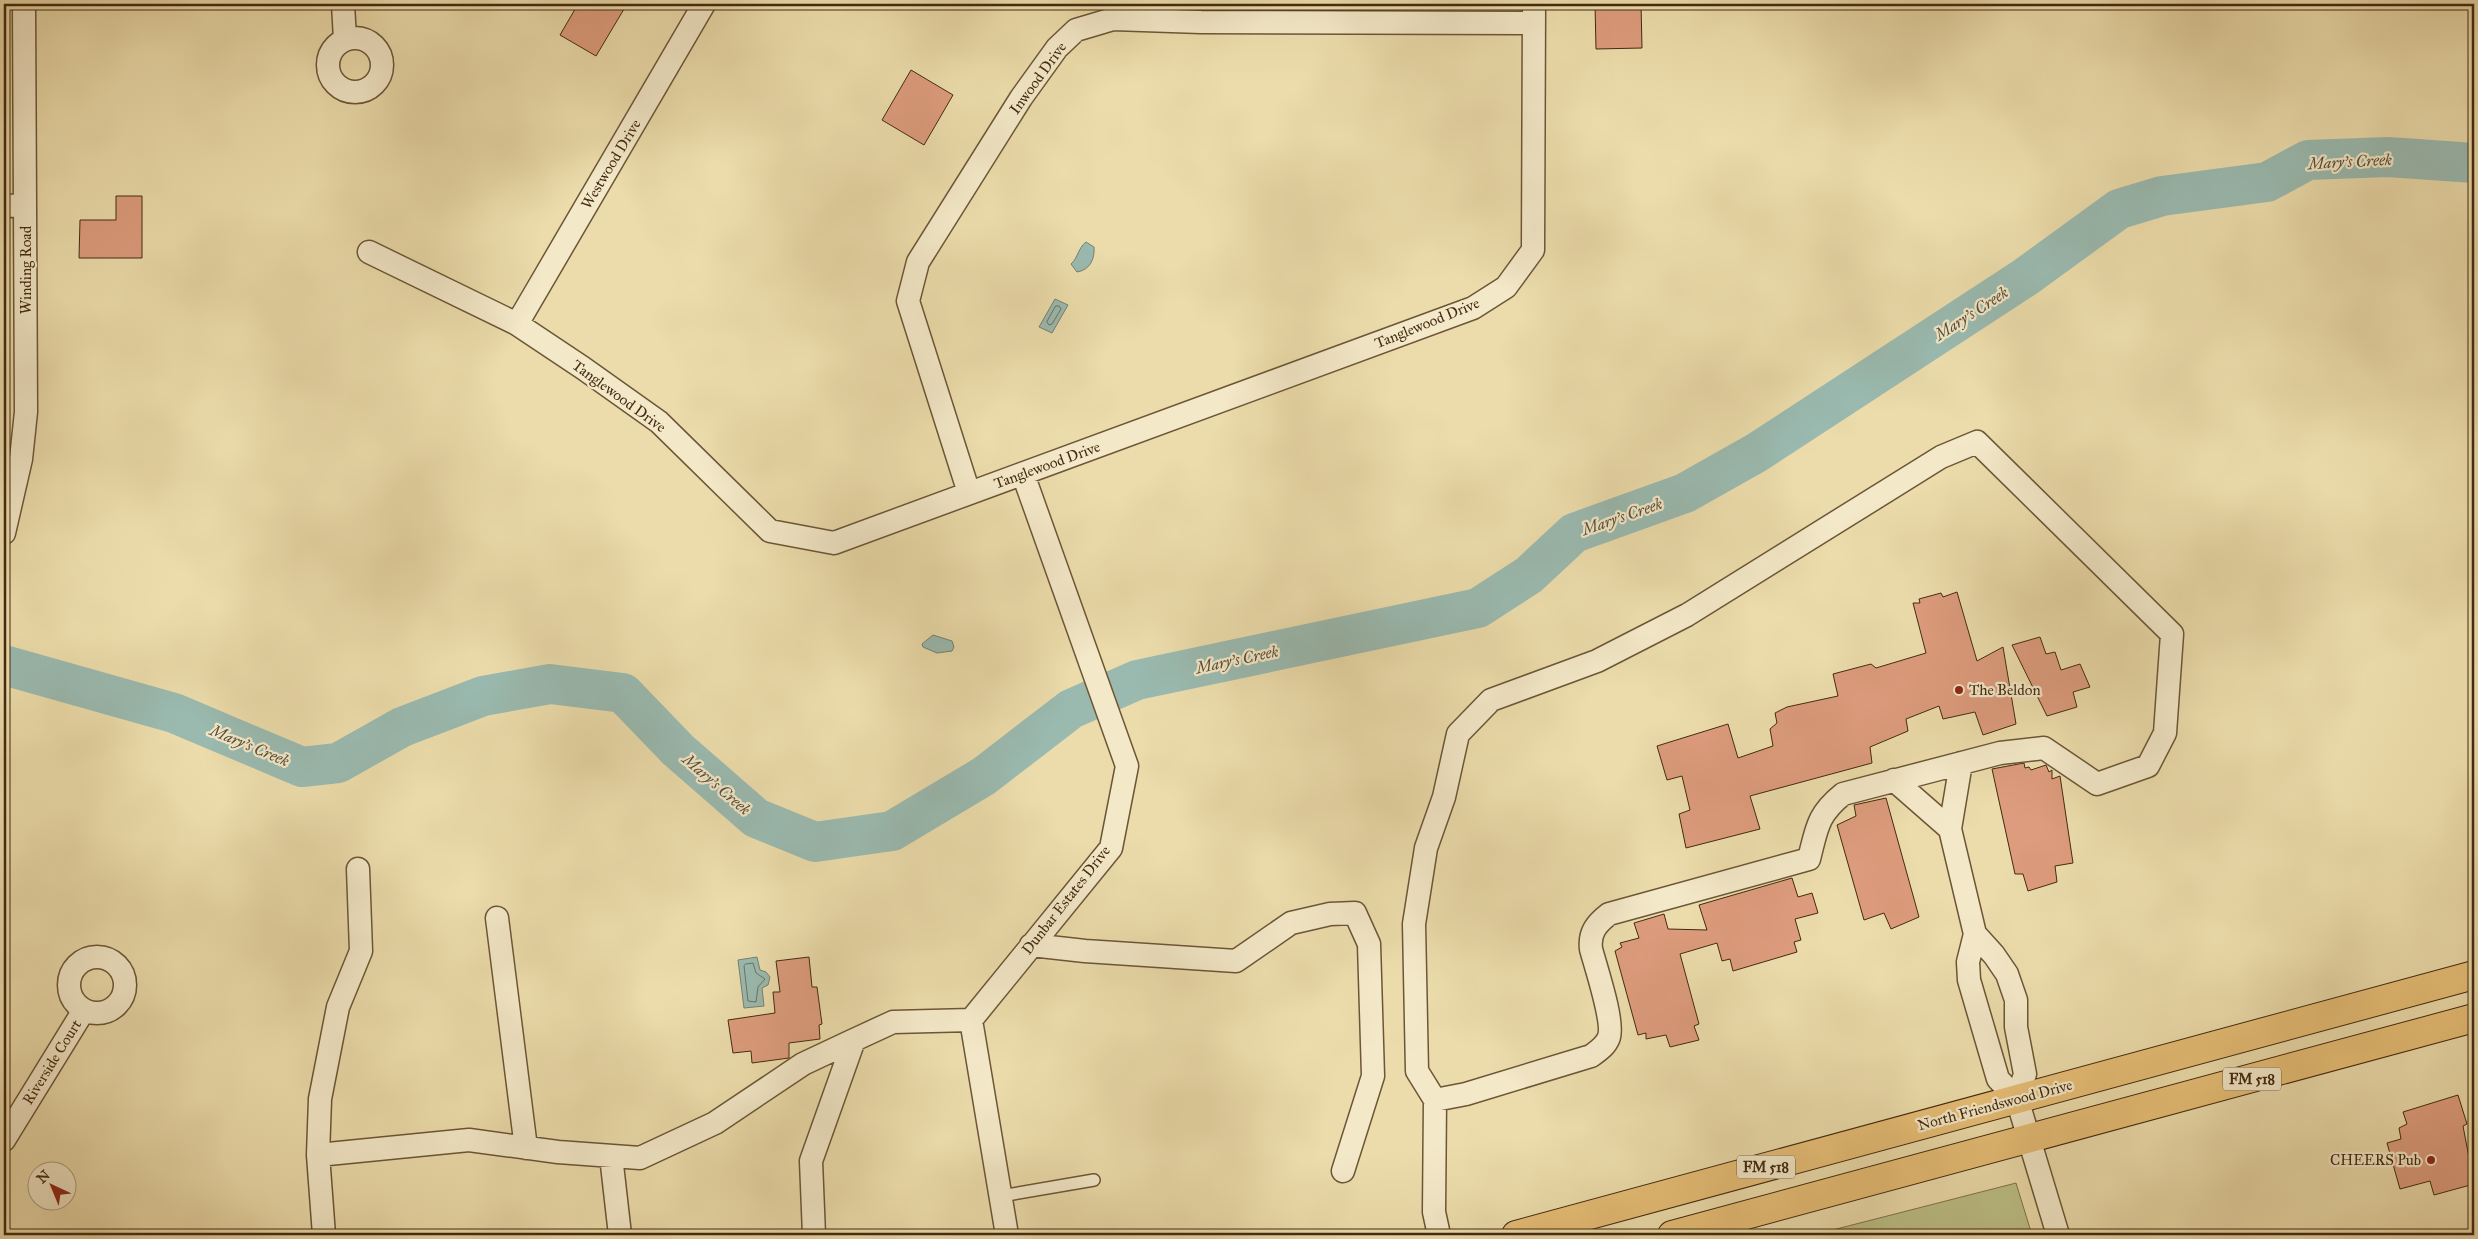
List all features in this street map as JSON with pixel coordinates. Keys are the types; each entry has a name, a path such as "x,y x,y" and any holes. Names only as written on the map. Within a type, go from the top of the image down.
{"main road":[{"name":"North Friendswood Drive","path":"1516,1235 2474,974"},
{"name":"FM 518","path":"1672,1235 2029,1140 2474,1018"}],"street":[{"name":"Winding Road","path":"5,522 21,460 26,412 14,205 24,4"},
{"path":"342,4 346,39"},
{"name":"Westwood Drive","path":"517,324 704,4"},
{"name":"Tanglewood Drive","path":"369,252 517,324 659,422 770,531 834,543 1473,308 1506,286 1533,250 1534,13"},
{"name":"Inwood Drive","path":"969,493 908,301 918,262 1021,98 1057,48 1076,30 1114,19 1201,22 1534,13"},
{"path":"1435,1100 1466,1094 1591,1056 1602,1048 1609,1037 1610,1023 1590,938 1596,924 1608,914 1809,860 1818,825 1827,807 1843,794 2000,754 2044,748 2097,784 2148,766 2165,733 2172,634 1977,442 1941,456 1687,614 1597,661 1491,700 1458,734 1444,797 1426,848 1414,924 1417,1072 1435,1100 1434,1212 1438,1235"},
{"name":"Dunbar Estates Drive","path":"971,1020 1111,848 1127,766 1023,474"},
{"path":"1961,763 1950,830 1975,934 1968,962 1969,980 1998,1080 2017,1099 2058,1235"},
{"path":"1894,780 1950,830"},
{"path":"324,1235 318,1155 320,1099 338,1007 361,951 358,869"},
{"path":"1031,945 1085,952 1236,961 1291,923 1330,914 1355,913 1368,944 1373,1076 1343,1172"},
{"path":"497,918 526,1148"},
{"path":"1975,934 1994,955 2007,974 2016,1000 2016,1026 2026,1074 2017,1099"},
{"name":"Riverside Court","path":"4,1140 84,1010"},
{"path":"318,1155 469,1140 526,1148 640,1158 715,1122 804,1064 893,1022 971,1020 1007,1235"},
{"path":"814,1235 811,1161 854,1040"},
{"path":"611,1156 620,1235"}],"lane":[{"path":"1001,1196 1094,1180"}],"green space":[{"path":"2016,1183 2032,1235 1813,1235"}],"water":[{"path":"1086,242 1094,247 1094,256 1091,263 1085,269 1077,272 1071,264"},
{"path":"1055,299 1068,305 1052,333 1039,327"},
{"path":"933,635 952,641 954,647 952,651 937,653 923,647 922,644"},
{"path":"757,957 760,970 766,972 770,977 768,985 762,988 764,1006 744,1008 738,960"}],"building":[{"path":"578,4 627,4 596,56 560,35"},
{"path":"1595,4 1641,4 1642,48 1596,49"},
{"path":"911,70 953,95 924,145 882,120"},
{"path":"116,196 142,196 142,258 79,258 80,220 116,220"},
{"name":"The Beldon","path":"1957,592 1977,661 2003,647 2016,724 1983,735 1975,712 1943,719 1939,706 1906,719 1908,731 1870,747 1872,763 1750,796 1760,829 1686,848 1679,814 1690,810 1682,776 1667,780 1657,746 1728,724 1738,758 1773,746 1770,729 1777,723 1775,713 1787,707 1838,696 1833,674 1871,664 1876,668 1926,653 1913,603 1920,603 1919,599 1941,593 1943,597"},
{"path":"2040,637 2046,654 2055,652 2061,670 2080,664 2090,687 2073,692 2077,707 2047,716 2012,645"},
{"path":"2024,763 2025,768 2029,767 2031,770 2046,765 2049,772 2052,770 2052,779 2060,776 2073,863 2055,866 2057,882 2028,891 2023,874 2015,874 1992,769"},
{"path":"1886,798 1919,917 1891,929 1884,913 1864,920 1837,825 1856,816 1854,805"},
{"path":"1792,878 1798,897 1812,893 1818,913 1795,919 1801,940 1794,942 1797,952 1733,971 1730,959 1722,961 1717,943 1680,954 1699,1024 1694,1026 1699,1040 1670,1047 1666,1035 1646,1039 1646,1033 1638,1035 1615,951 1622,947 1620,943 1639,938 1634,923 1664,914 1668,929 1707,930 1699,905"},
{"path":"809,957 812,987 817,987 822,1024 819,1025 820,1039 789,1043 789,1058 752,1063 751,1051 733,1053 728,1020 775,1013 773,992 780,992 776,961"},
{"name":"CHEERS Pub","path":"2458,1095 2467,1124 2463,1126 2474,1184 2434,1195 2430,1181 2400,1189 2387,1143 2401,1139 2399,1128 2407,1124 2403,1112"}],"waterway":[{"name":"Mary's Creek","path":"4,665 174,713 302,767 338,763 402,727 483,696 550,684 623,693 678,750 756,818 815,842 892,831 984,776 1071,709 1137,680 1478,608 1529,575 1574,533 1685,493 1756,453 2024,278 2119,209 2162,196 2267,182 2308,160 2388,157 2474,163"}],"place":[{"name":"The Beldon","path":"1959,690"},
{"name":"CHEERS Pub","path":"2431,1160"}]}
